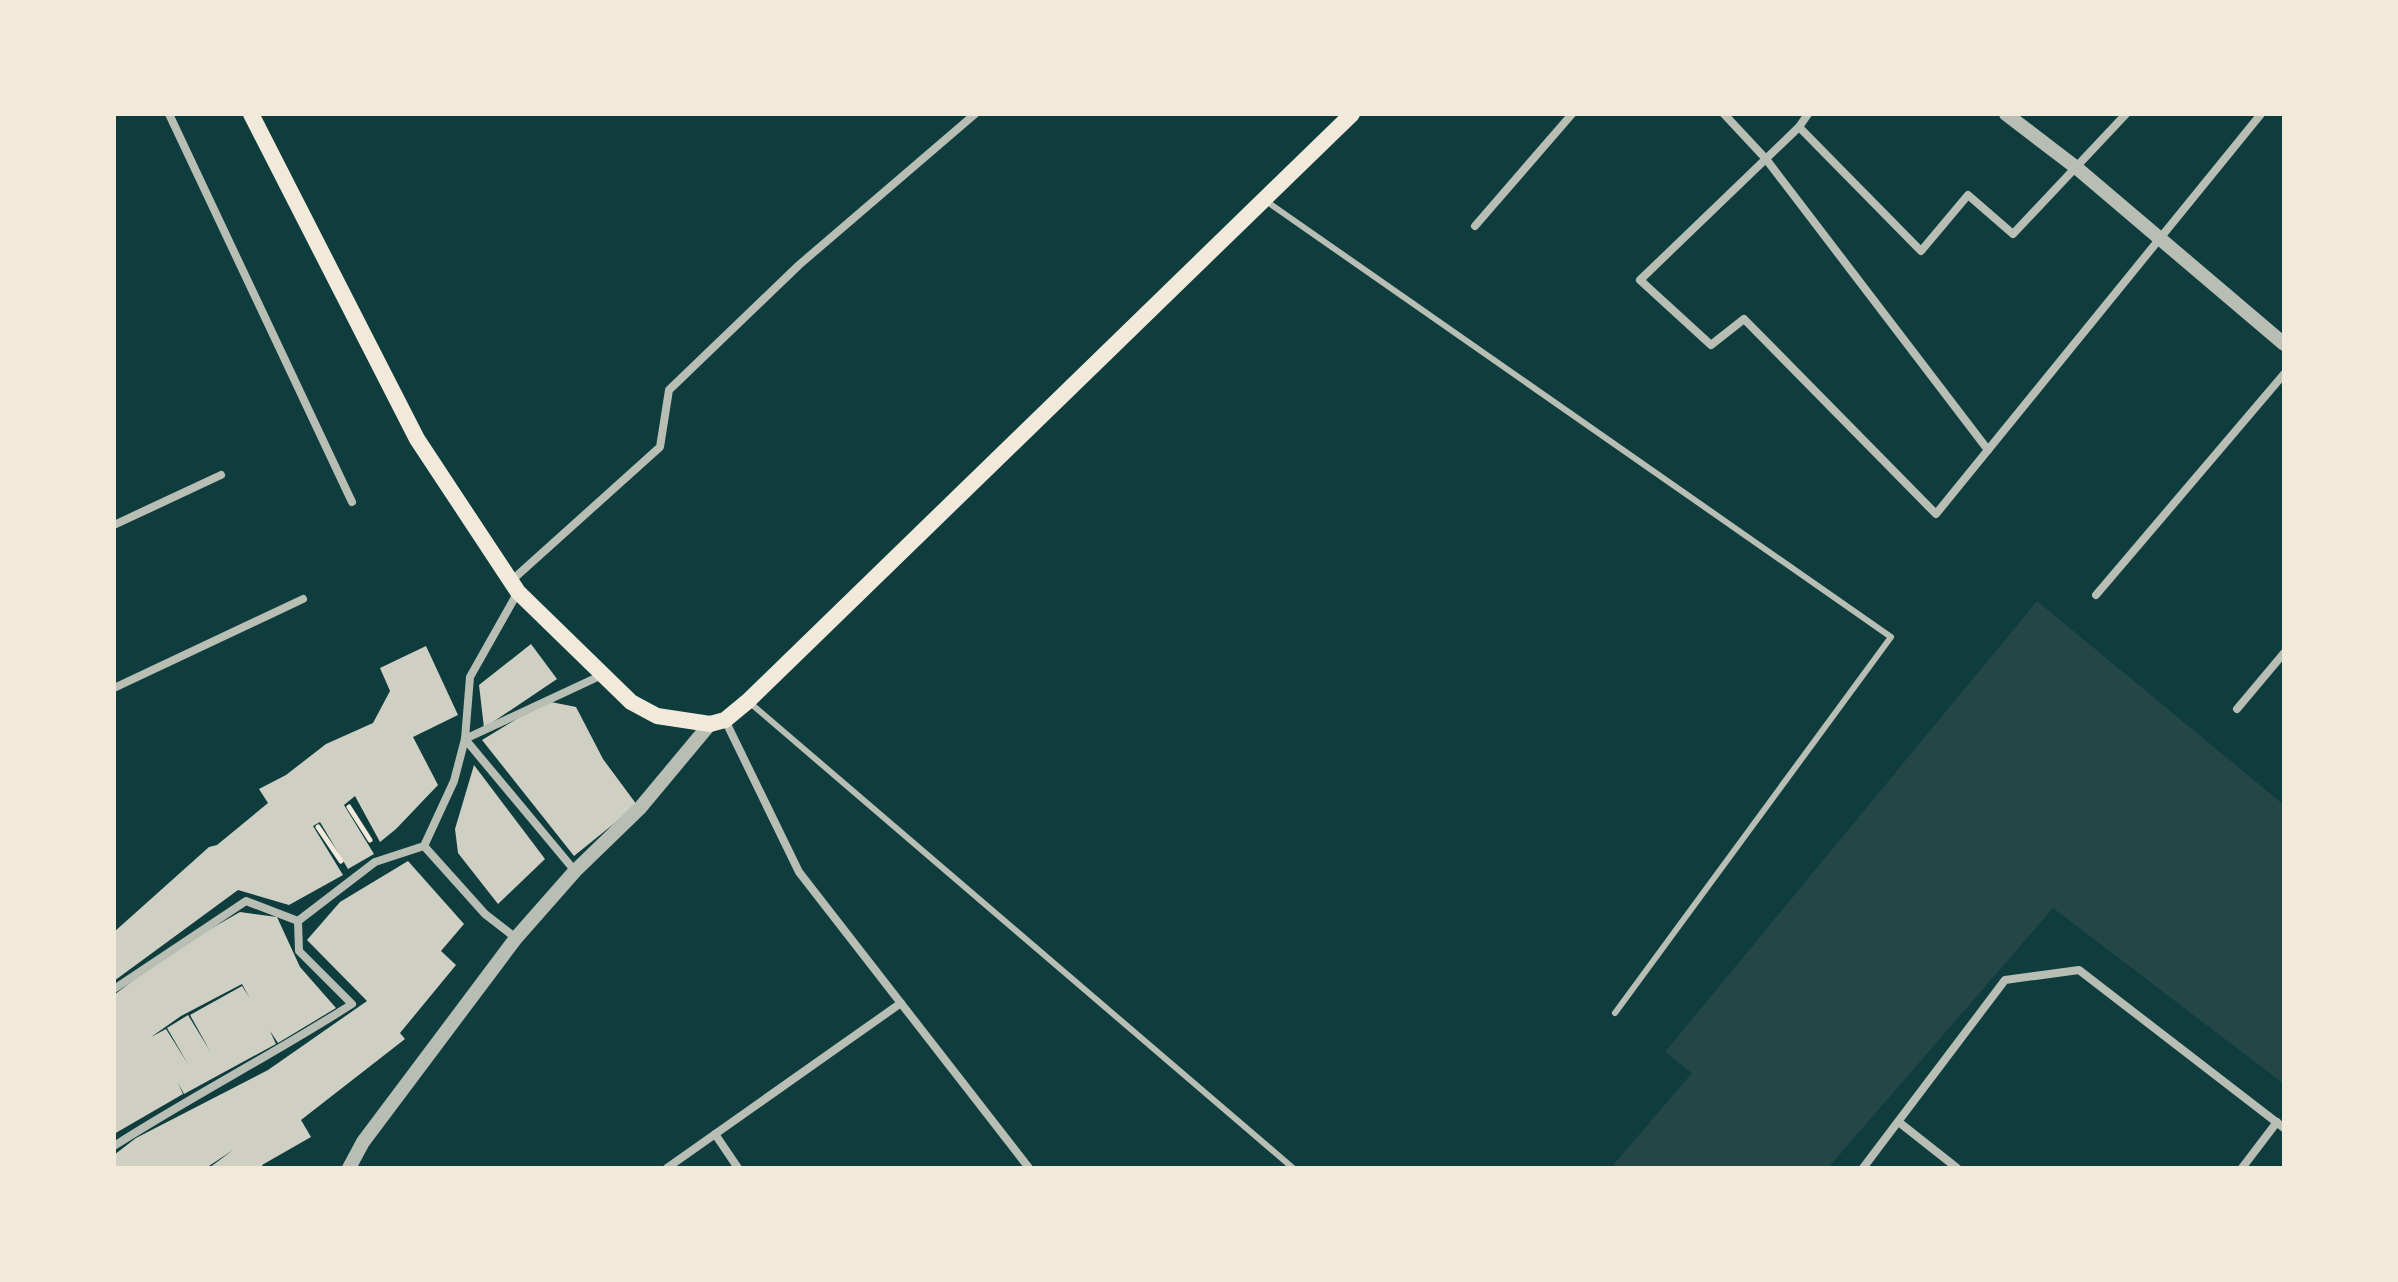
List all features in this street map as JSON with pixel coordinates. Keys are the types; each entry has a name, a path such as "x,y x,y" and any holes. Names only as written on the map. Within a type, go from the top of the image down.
{"main road":[{"path":"251,114 417,439 514,587 631,702 657,716 718,722 748,701 1352,114"}],"street":[{"path":"169,114 352,502"},
{"path":"298,921 381,859 424,846 454,781 465,739 470,677 514,587 660,447 669,390 799,265 975,114"},
{"path":"1475,226 1572,114"},
{"path":"1724,114 1766,159 1988,450"},
{"path":"1808,114 1799,127 1640,280 1711,345 1744,319 1936,514 2261,114"},
{"path":"2006,114 2078,169 2284,344"},
{"path":"1799,127 1921,251 1968,195 2013,234 2078,169 2126,114"},
{"path":"2096,595 2284,374"},
{"path":"114,525 221,475"},
{"path":"114,688 303,599"},
{"path":"2237,709 2284,653"},
{"path":"465,739 603,675"},
{"path":"349,1168 363,1142 516,938 575,871 640,808 718,722 799,872 1029,1168"},
{"path":"465,739 575,871"},
{"path":"424,846 485,914 516,938"},
{"path":"114,989 246,901 298,921"},
{"path":"114,1146 183,1101 257,1064 352,1004 299,951 298,921"},
{"path":"1863,1168 1900,1123 2005,980 2079,970 2281,1125 2242,1168"},
{"path":"667,1168 901,1003"},
{"path":"1900,1123 1957,1168"},
{"path":"715,1134 738,1168"}],"lane":[{"path":"1266,200 1891,637 1615,1013"},
{"path":"748,701 1293,1168"}],"path":[{"path":"349,807 381,859"},
{"path":"318,827 352,879"}],"shaded area":[{"path":"2037,601 2284,805 2284,1084 2053,908 1828,1168 1618,1168 1614,1164 1692,1073 1665,1052"}],"building":[{"path":"531,644 557,679 484,728 479,685"},
{"path":"426,646 458,715 413,737 438,785 380,842 355,796 344,805 374,854 348,869 320,822 313,826 343,875 289,905 238,890 114,981 114,932 209,847 217,845 268,803 259,789 286,775 326,744 373,723 390,691 380,668"},
{"path":"546,701 576,707 603,759 637,805 574,856 482,740"},
{"path":"474,765 545,859 498,904 458,853 455,829"},
{"path":"408,861 464,924 441,951 456,965 400,1033 405,1039 301,1120 311,1137 262,1165 264,1168 209,1168 233,1150 206,1168 114,1168 114,1155 136,1138 268,1070 367,1001 307,940 340,902"},
{"path":"240,912 277,917 300,967 336,1008 278,1043 270,1031 276,1044 184,1094 178,1083 183,1094 114,1134 114,995 172,951","holes":["242,984 249,997 242,986 190,1015 210,1051 188,1015 167,1028 188,1064 166,1029 151,1037 181,1016"]}]}
